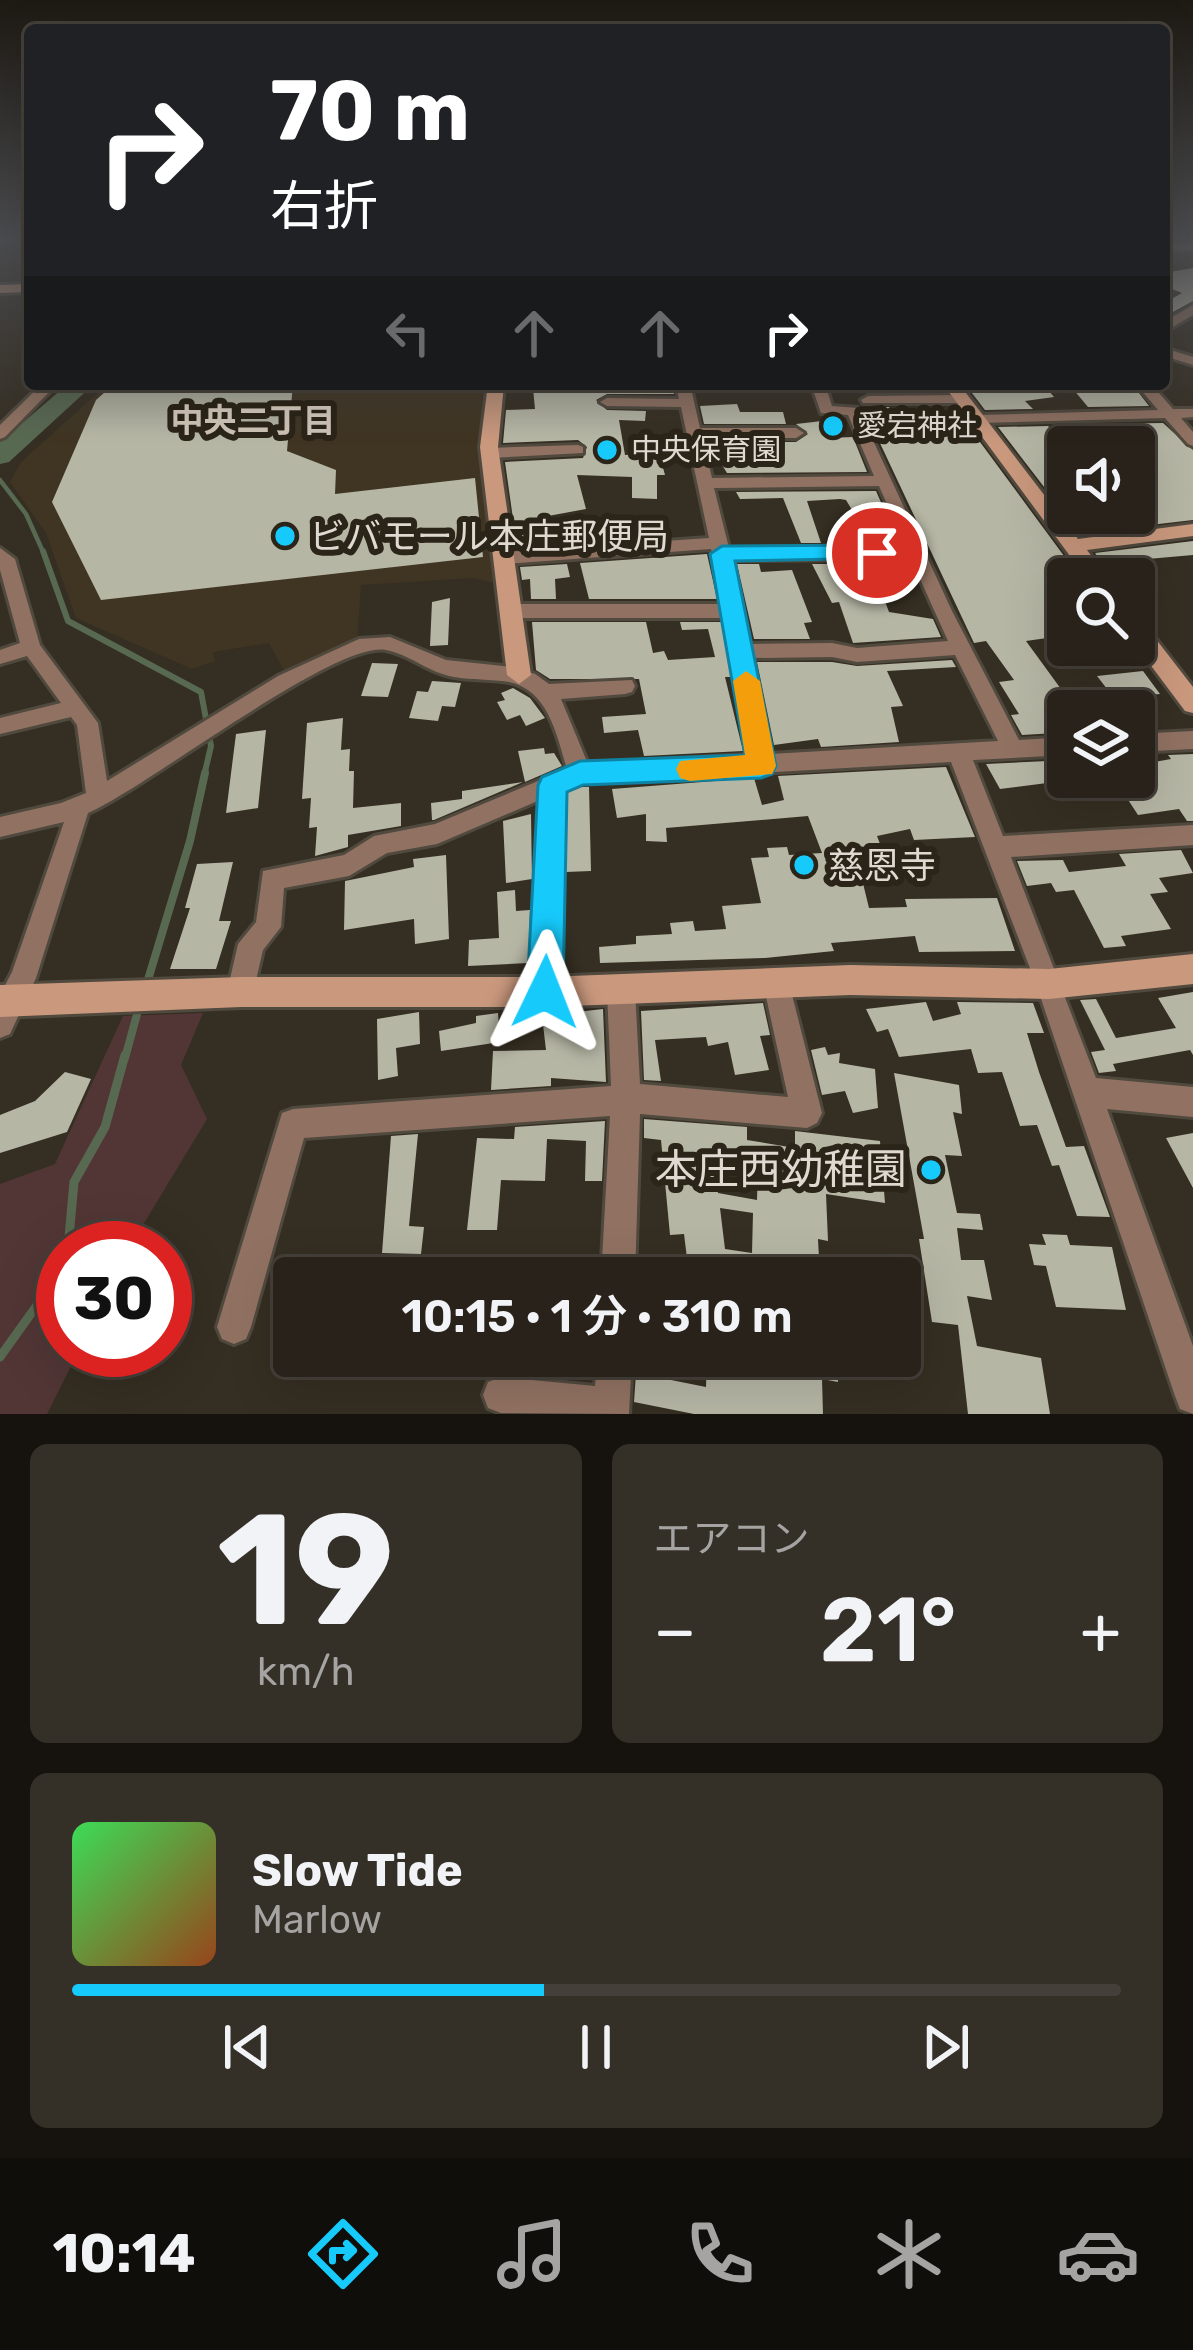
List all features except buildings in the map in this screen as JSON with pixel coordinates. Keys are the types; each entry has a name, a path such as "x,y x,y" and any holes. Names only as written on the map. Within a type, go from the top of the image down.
{"street":[{"path":"0,434 44,390"},
{"path":"495,390 490,453 519,675"},
{"path":"684,390 734,611 761,766"},
{"path":"820,390 826,410 853,411 915,553 1013,749"},
{"path":"1149,390 1193,441"},
{"path":"868,400 957,392 1081,558"},
{"path":"607,402 687,403"},
{"path":"979,419 1193,413"},
{"path":"694,432 796,433"},
{"path":"490,453 578,450"},
{"path":"706,483 882,482"},
{"path":"1072,546 1193,530"},
{"path":"504,558 720,548 915,553"},
{"path":"0,555 9,599 31,647 87,723 87,802 4,1008 142,995 241,992 545,992 776,983 1049,984 1193,969"},
{"path":"513,611 734,611"},
{"path":"0,827 87,802 277,686 360,645 382,641 449,669 519,675 548,692 625,686"},
{"path":"0,656 31,647"},
{"path":"741,651 832,650 857,655 961,647"},
{"path":"1155,654 1193,704"},
{"path":"548,692 580,773"},
{"path":"0,726 76,708"},
{"path":"1155,741 1193,740"},
{"path":"241,992 251,944 268,927 272,879 349,866 382,843 437,834 580,773 1047,747"},
{"path":"959,754 1049,984 1193,1396"},
{"path":"545,992 553,785"},
{"path":"995,847 1193,835"},
{"path":"234,1328 293,1124 625,1101 808,1113 776,983"},
{"path":"619,1257 625,1101 621,990"},
{"path":"1087,1092 1193,1102"},
{"path":"501,1395 611,1410 613,1377"}],"shaded area":[{"path":"101,390 491,390 499,584 473,578 361,585 357,643 287,676 269,643 213,652 215,661 192,669 76,618 46,533 10,482 21,462"},
{"path":"203,1013 181,1065 207,1119 145,1221 36,1221 36,1377 66,1377 47,1414 0,1414 0,1184 55,1164 123,1016"}],"waterway":[{"path":"0,456 75,390"},
{"path":"0,480 26,514 44,554"},
{"path":"43,551 68,621 201,692 211,746 204,776"},
{"path":"147,983 190,841 205,773"},
{"path":"125,1058 139,1007"},
{"path":"70,1221 74,1182 105,1127 125,1055"},
{"path":"0,1357 36,1307"}],"slow traffic":[{"path":"690,769 761,766 746,681"}],"place":[{"name":"愛宕神社","path":"833,426"},
{"name":"中央保育園","path":"607,450"},
{"name":"ビバモール本庄郵便局","path":"285,536"},
{"name":"慈恩寺","path":"804,865"},
{"name":"本庄西幼稚園","path":"931,1170"}],"district":[{"name":"中央二丁目","path":"253,420"}],"route":[{"path":"545,992 553,785 580,773 761,766 722,554 877,553"}]}
